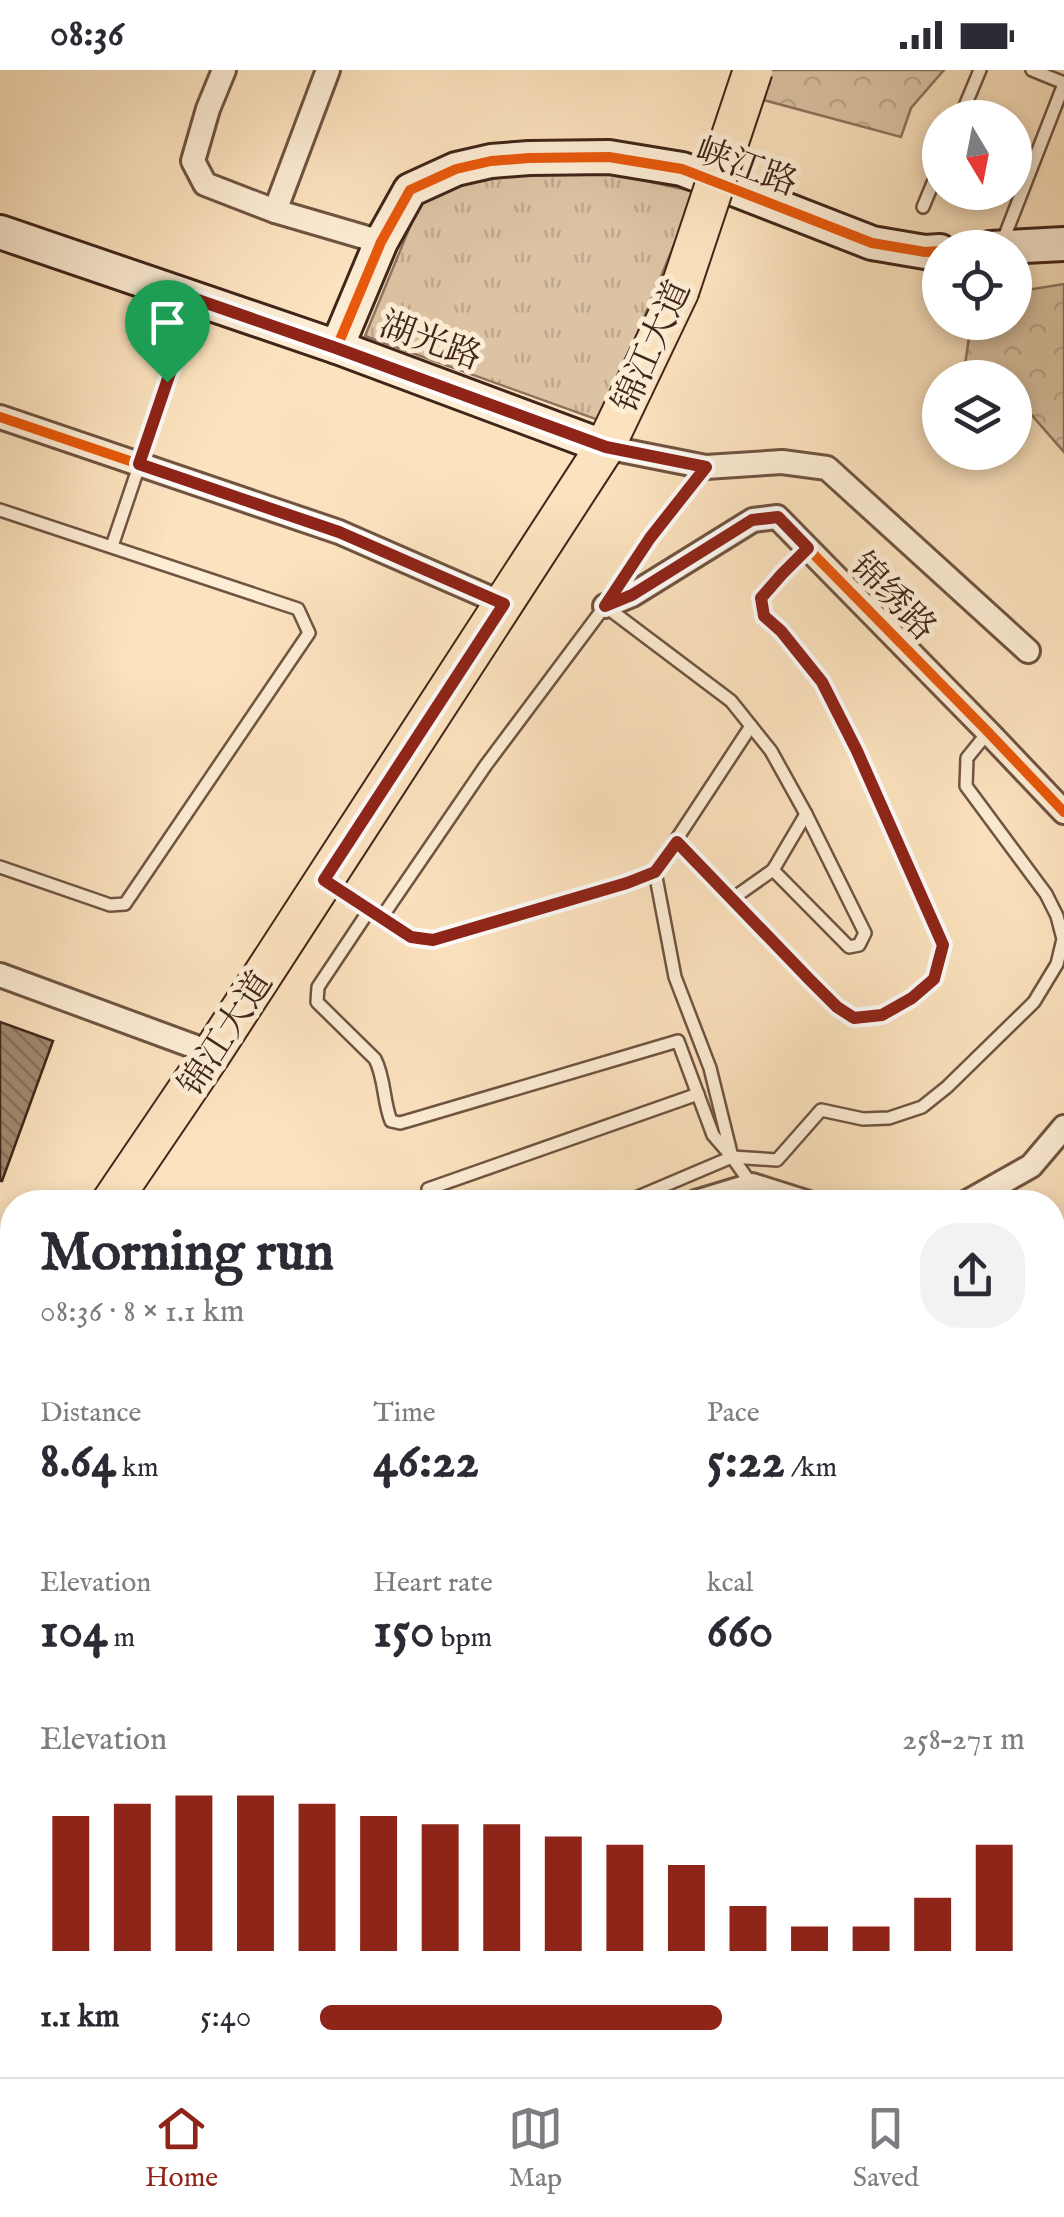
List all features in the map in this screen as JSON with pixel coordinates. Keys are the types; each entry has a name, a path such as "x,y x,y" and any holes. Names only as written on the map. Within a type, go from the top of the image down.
{"main road":[{"name":"锦江大道","path":"119,1190 606,447 679,292 752,70"}],"street":[{"path":"224,70 193,162 206,184 275,212 380,242"},
{"path":"275,212 328,70"},
{"name":"峡江路","path":"336,348 380,242 410,190 456,169 491,161 609,158 682,169 872,243 922,252"},
{"name":"湖光路","path":"0,232 336,348 606,447"},
{"path":"1032,246 1064,244"},
{"path":"0,417 339,532 504,604"},
{"path":"606,447 706,467 782,462 827,468 1028,651"},
{"name":"锦绣路","path":"605,606 632,595 752,520 778,517 1064,812"},
{"path":"0,975 212,1053"},
{"path":"989,1190 1031,1166 1064,1126"},
{"path":"738,1190 752,1186 766,1190"}],"lane":[{"path":"968,100 980,70"},
{"path":"1008,230 1064,83 1032,70"},
{"path":"112,546 195,299"},
{"path":"382,917 486,765 706,467"},
{"path":"0,510 298,609 308,633 124,904 110,906 0,867"},
{"path":"677,842 837,1007 854,1018 882,1015 912,998 934,979 943,945 857,751 822,682 764,616 761,598 808,548"},
{"path":"605,606 731,702 771,751 865,933 859,945 849,947 773,870"},
{"path":"324,880 411,937 433,940 627,883 655,872 751,726"},
{"path":"654,1190 732,1157 777,1160 821,1110 863,1119 889,1118 922,1106 947,1087 1034,1002 1057,964 1063,939 1046,894 966,786 967,758 988,732"},
{"path":"732,899 773,870 806,814"},
{"path":"655,872 675,977 710,1068 732,1157"},
{"path":"370,909 318,988 317,1002 375,1059 391,1121 400,1123 678,1041 713,1135 752,1186"},
{"path":"428,1189 698,1094"}],"green space":[{"path":"767,70 944,70 911,108 901,137 756,98"},
{"path":"520,172 610,173 696,192 601,421 365,336 423,195 463,178"},
{"path":"1064,284 1064,452 1032,415 1032,360 966,360 969,340 1032,340 1032,289"}],"building":[{"path":"0,1022 53,1041 2,1181 0,1181"}],"cycle path":[{"path":"337,347 381,242 410,190 456,169 491,161 609,157 682,169 872,243 922,251"},
{"path":"0,417 339,532 504,604"},
{"path":"605,606 632,595 753,520 777,517 1064,812"}],"route":[{"path":"195,299 606,447 706,467 650,538 605,606 632,595 752,520 778,517 808,548 761,598 764,616 822,682 857,751 943,945 934,979 912,998 882,1015 854,1018 837,1007 677,842 655,872 433,940 411,937 324,880 504,604 339,532 139,464 167,382 195,299"}]}
